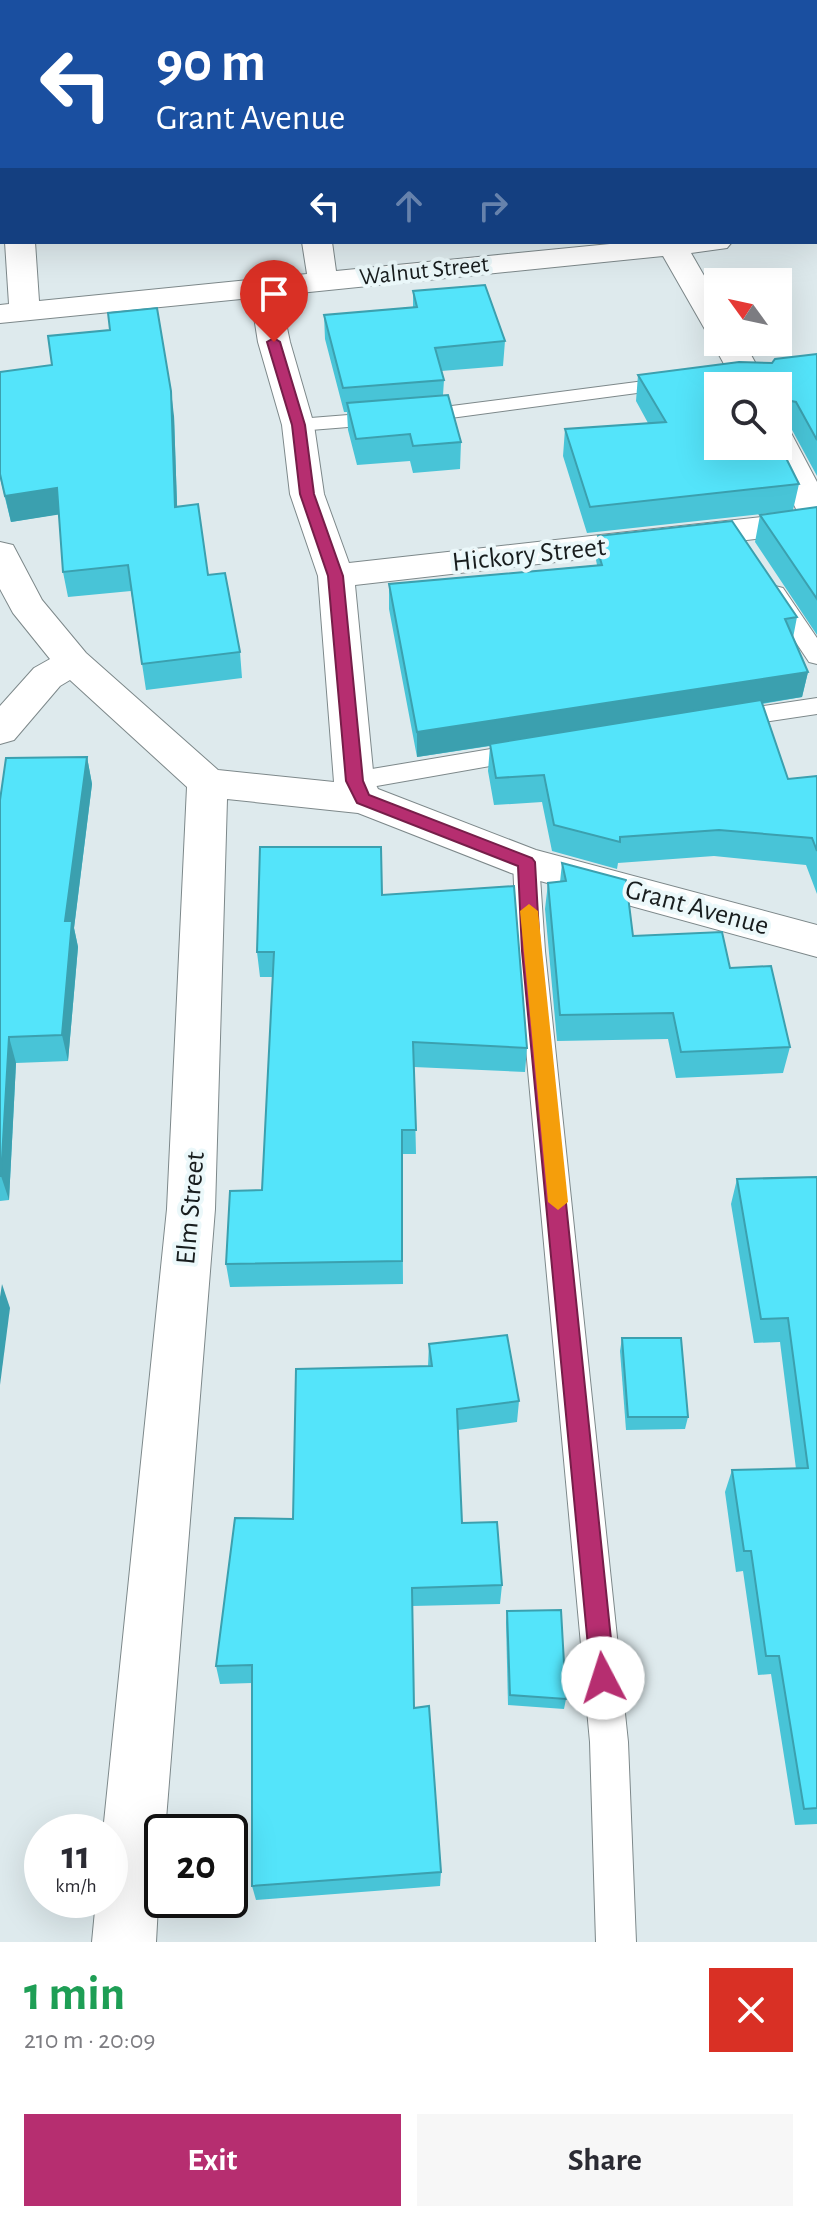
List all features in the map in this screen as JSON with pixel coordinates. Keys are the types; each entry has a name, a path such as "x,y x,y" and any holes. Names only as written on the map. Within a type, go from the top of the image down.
{"street":[{"path":"20,244 12,313 264,288 274,342 298,425 307,494 336,576 359,790"},
{"path":"317,244 323,282"},
{"name":"Walnut Street","path":"264,288 694,244"},
{"path":"672,246 704,302"},
{"path":"789,460 817,518"},
{"name":"Hickory Street","path":"336,576 747,551 817,518"},
{"path":"0,553 26,605 73,662 207,783"},
{"path":"0,731 47,677 73,662"},
{"name":"Grant Avenue","path":"207,783 359,790 526,862 817,941"},
{"name":"Elm Street","path":"124,1942 194,1178 207,783"}],"lane":[{"path":"298,425 436,414 704,381"},
{"path":"747,551 817,656"},
{"path":"705,723 817,706"},
{"path":"359,790 553,748"},
{"path":"526,862 531,951 609,1742 616,1942"}],"building":[{"path":"485,285 505,341 435,348 444,380 343,388 324,315 417,307 413,291"},
{"path":"157,308 171,391 175,507 198,504 208,575 225,573 240,652 142,664 128,565 63,572 57,488 5,496 0,474 0,372 52,365 48,336 110,330 108,313"},
{"path":"817,354 817,440 796,402 792,401 792,372 704,372 704,460 787,460 799,484 590,507 565,429 666,422 638,375 739,362 772,363 775,359"},
{"path":"448,395 461,442 413,446 410,434 356,439 347,403"},
{"path":"817,507 817,599 760,515"},
{"path":"732,521 797,617 785,619 808,672 417,732 389,584 602,565 598,552 604,552 598,536"},
{"path":"761,700 788,779 817,776 817,851 812,838 719,830 620,837 620,842 554,825 544,775 496,778 490,744"},
{"path":"87,757 65,921 72,921 62,1035 9,1037 0,1176 0,800 6,758"},
{"path":"260,847 381,847 382,895 514,886 527,1048 413,1042 416,1130 402,1130 402,1261 226,1264 230,1191 262,1190 274,952 257,952"},
{"path":"562,863 626,880 633,936 722,932 730,968 771,966 790,1047 681,1052 673,1013 560,1015 548,883 566,881"},
{"path":"817,1177 817,1808 804,1809 779,1656 766,1656 751,1551 744,1551 732,1470 808,1468 788,1318 761,1319 737,1179"},
{"path":"507,1335 519,1401 457,1409 462,1523 497,1522 502,1585 412,1588 414,1708 429,1706 441,1872 252,1886 252,1665 216,1666 235,1518 293,1519 296,1369 432,1366 429,1344"},
{"path":"622,1338 681,1338 688,1417 628,1417"},
{"path":"561,1610 566,1699 510,1695 507,1611"}],"slow traffic":[{"path":"529,911 558,1202"}],"route":[{"path":"274,342 298,425 307,494 336,576 354,781 363,799 526,862 531,951 546,1074 603,1678"}]}
